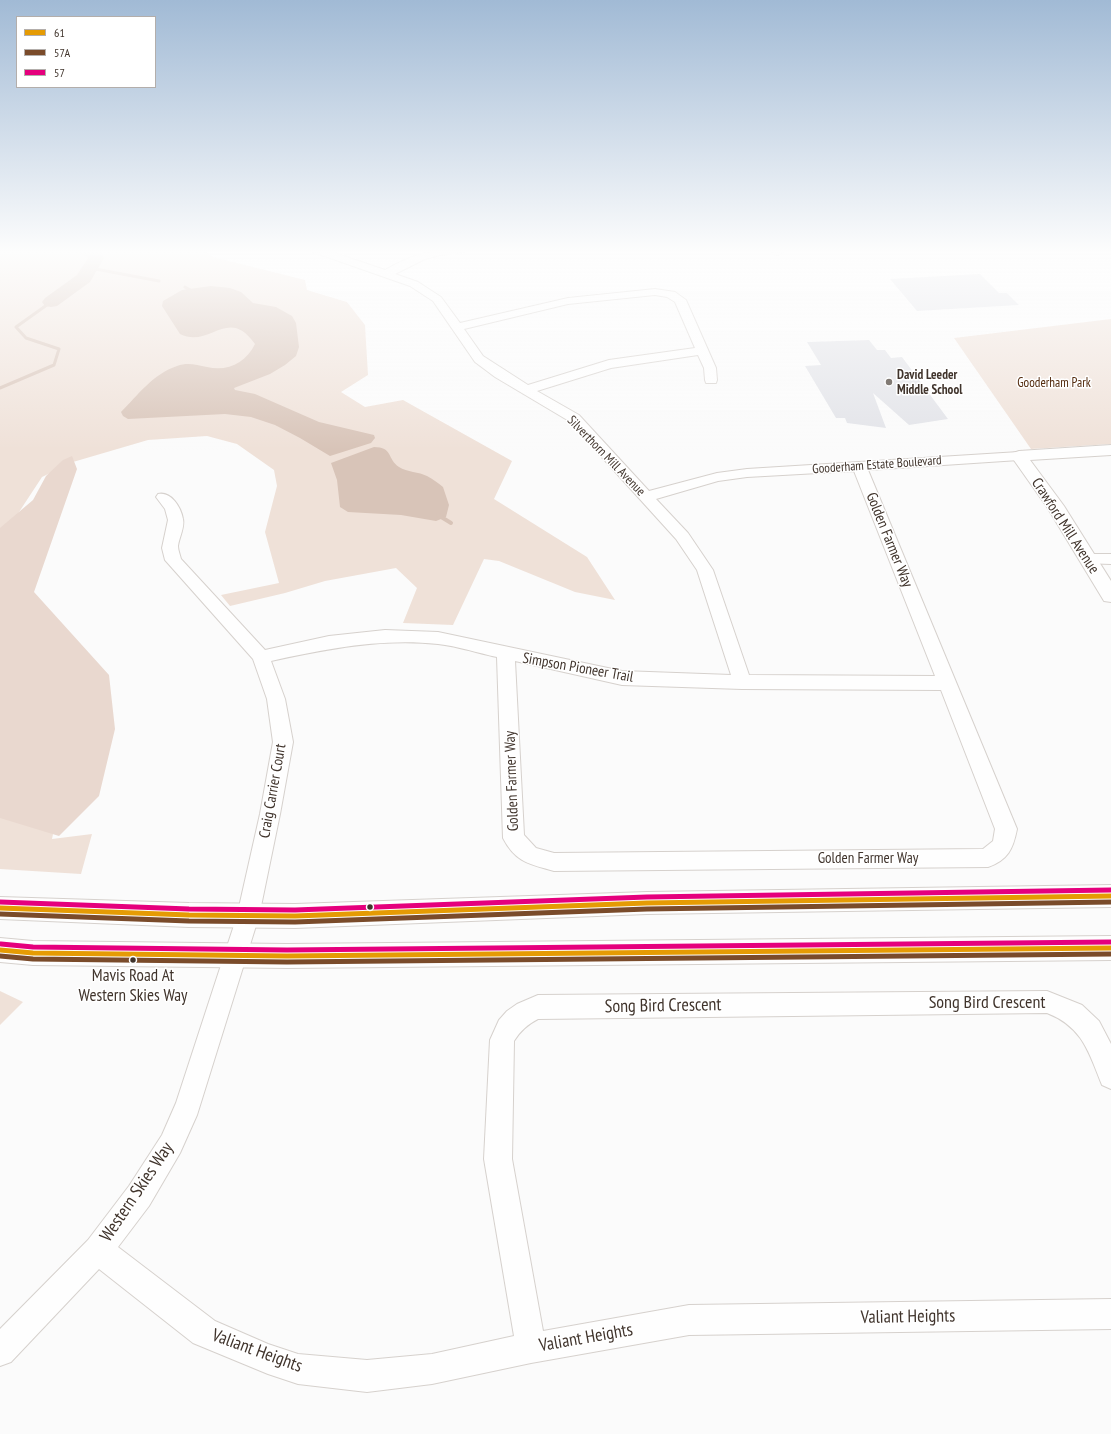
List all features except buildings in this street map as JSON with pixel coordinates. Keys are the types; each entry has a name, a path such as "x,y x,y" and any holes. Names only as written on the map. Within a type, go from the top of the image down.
{"main road":[{"name":"Gooderham Estate Boulevard","path":"1019,456 1111,450"},
{"name":"Crawford Mill Avenue","path":"1019,456 1055,506 1111,596"},
{"path":"0,908 61,911 295,916 655,903 1111,896"},
{"path":"0,950 33,953 236,954 287,956 1111,948"}],"street":[{"name":"Silverthorn Mill Avenue","path":"450,317 479,359 500,374 574,418 682,536 705,570 742,682"},
{"path":"457,327 500,317"},
{"path":"687,317 710,368 711,380"},
{"path":"526,390 609,364 702,351"},
{"name":"Gooderham Estate Boulevard","path":"646,497 717,477 747,473 1019,456"},
{"name":"Golden Farmer Way","path":"506,654 514,838 529,855 554,862 988,858 1002,845 1006,829 860,466"},
{"name":"Craig Carrier Court","path":"163,497 172,508 176,520 170,548 173,560 261,657 276,699 283,742 270,814 248,916 236,954"},
{"path":"1088,559 1111,558"},
{"name":"Simpson Pioneer Trail","path":"261,657 329,642 385,636 438,638 622,678 742,682 947,683"},
{"name":"Western Skies Way","path":"0,1351 98,1250 139,1196 162,1160 181,1123 198,1078 236,954"},
{"name":"Song Bird Crescent","path":"531,1348 498,1159 502,1040 510,1024 531,1009 538,1007 1047,1002 1066,1008 1082,1019 1090,1028 1095,1034 1111,1076"},
{"name":"Valiant Heights","path":"98,1250 204,1332 268,1359 298,1369 367,1376 432,1369 531,1348 689,1320 1111,1314"}],"green space":[{"path":"0,317 359,317 365,325 368,375 341,392 365,407 403,400 512,461 494,499 587,557 615,600 575,592 499,561 484,559 453,625 403,623 417,588 396,568 325,581 285,593 230,606 221,595 279,583 265,532 277,486 274,470 237,444 207,436 148,440 73,462 42,477 2,538 61,794 52,839 92,834 81,874 0,869"},
{"name":"Gooderham Park","path":"1111,319 1111,444 1031,449 954,338"},
{"path":"0,991 23,1002 0,1025"}],"shaded area":[{"path":"169,317 293,317 296,323 299,347 296,356 270,374 234,388 235,390 255,394 319,422 374,435 375,438 371,443 330,456 275,425 251,417 225,414 128,419 123,416 121,412 140,392 153,380 168,370 185,364 214,368 229,367 247,356 255,344 245,333 236,328 227,328 201,336 191,337 180,334"},
{"path":"374,447 387,451 395,464 399,467 427,476 443,487 449,505 446,517 436,521 401,515 348,512 340,507 337,480 331,463"},
{"path":"72,456 77,469 34,592 109,675 115,729 99,796 59,836 0,818 0,528 33,500 46,476 63,460"}],"waterway":[{"path":"0,388 54,365 59,349 26,338 16,327 30,317"},
{"path":"438,515 451,523"}],"transit line":[{"name":"57","path":"0,902 189,909 295,910 647,897 1111,890"},
{"name":"61","path":"0,908 189,915 295,916 647,903 1111,896"},
{"name":"57A","path":"0,914 189,921 295,922 647,909 1111,902"},
{"name":"57","path":"1,944 33,947 287,950 1111,942"},
{"name":"61","path":"0,950 33,953 287,956 1111,948"},
{"name":"57A","path":"0,956 33,959 287,962 1111,954"}],"place":[{"name":"David Leeder Middle School","path":"889,382"},
{"name":"Mavis Road At Western Skies Way","path":"133,960"}]}
